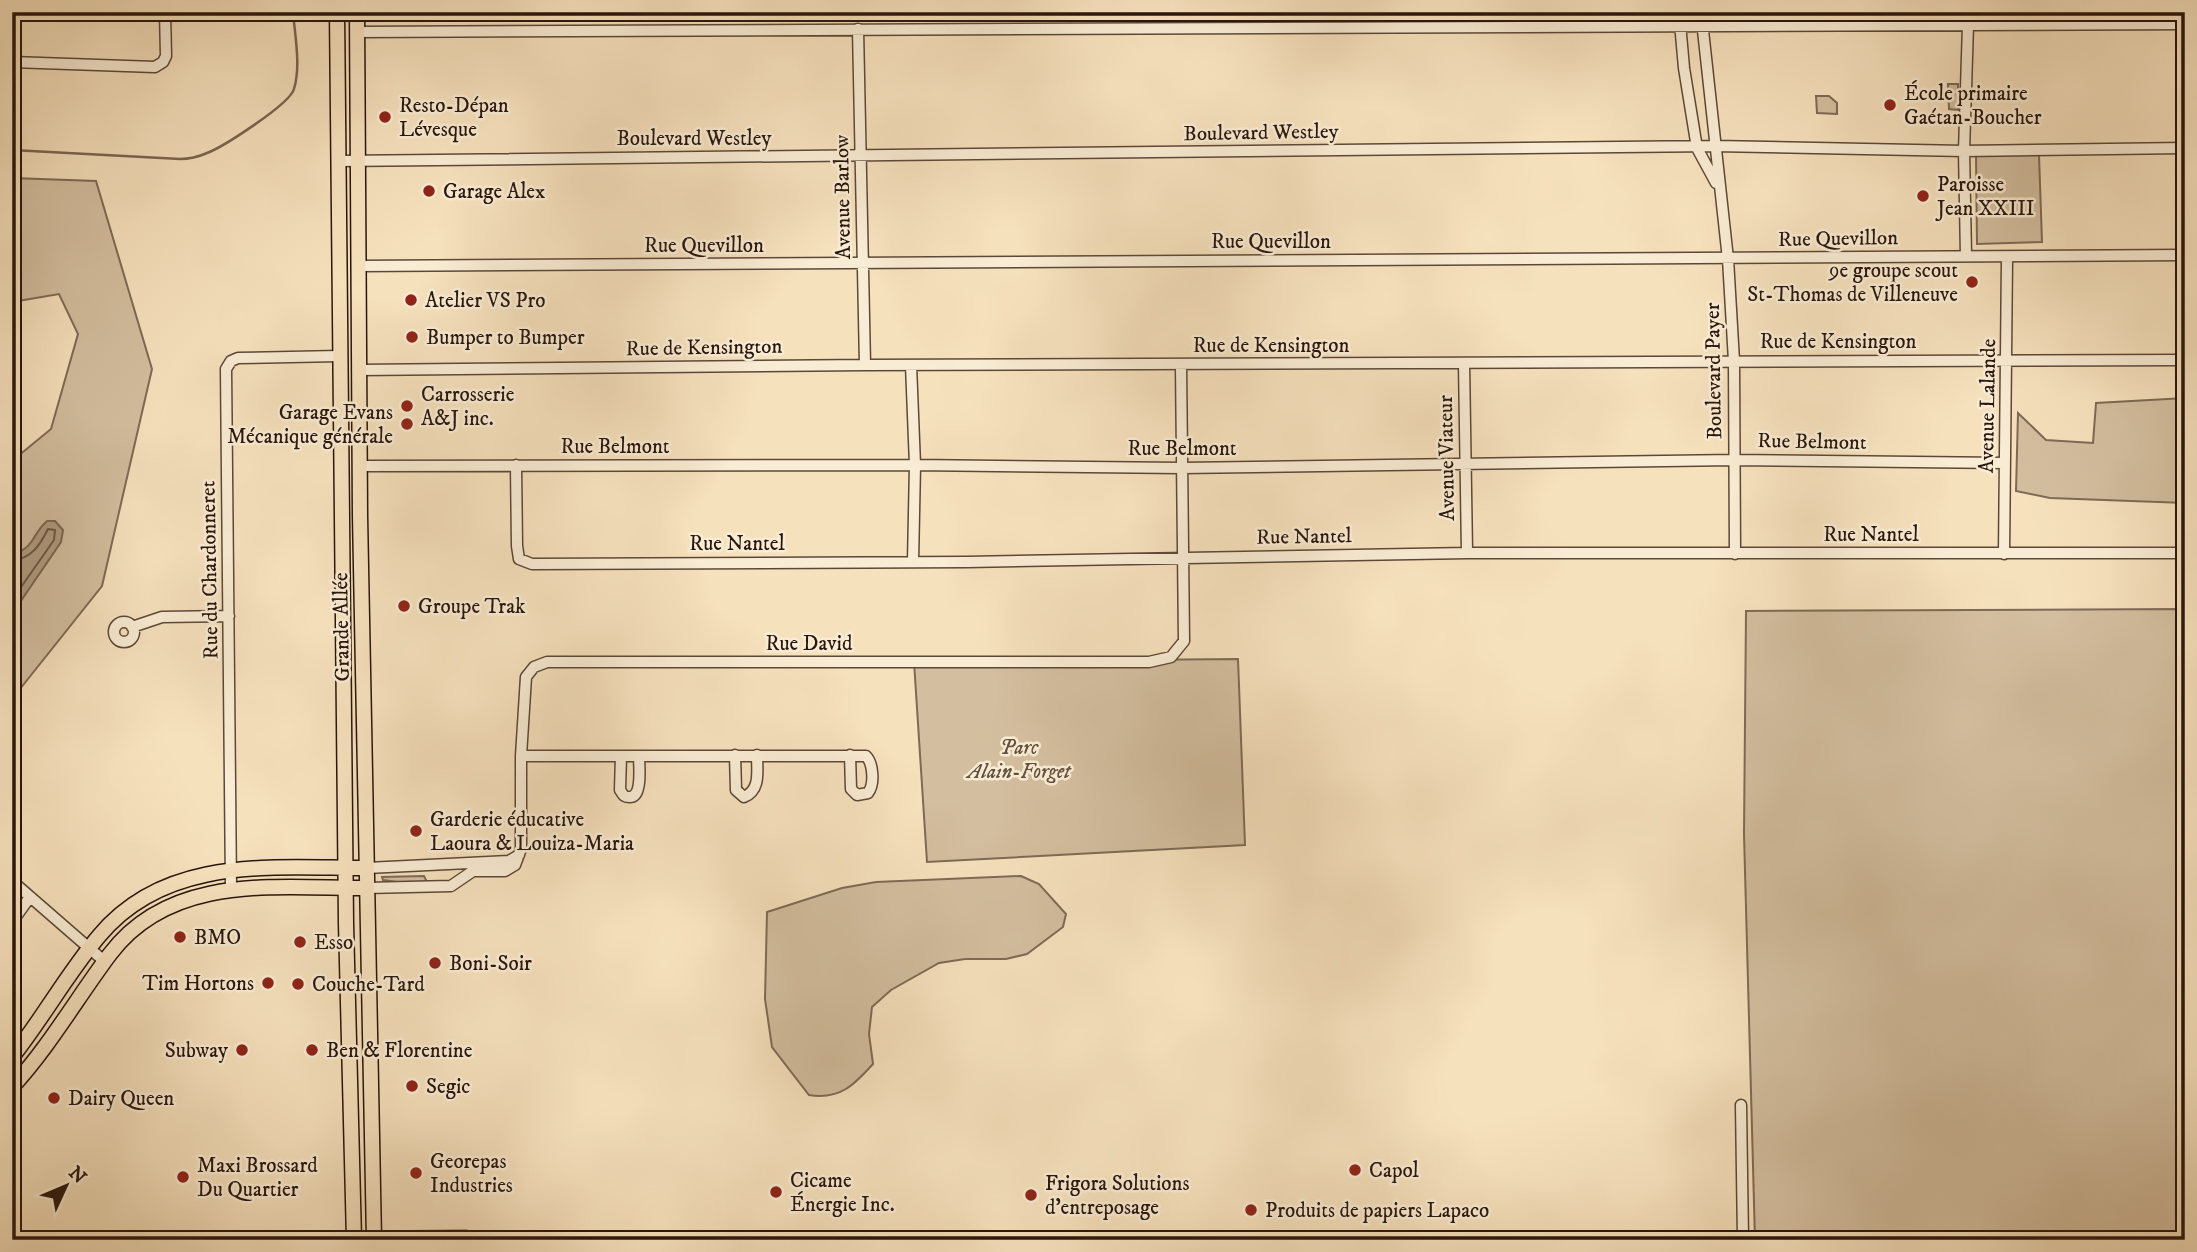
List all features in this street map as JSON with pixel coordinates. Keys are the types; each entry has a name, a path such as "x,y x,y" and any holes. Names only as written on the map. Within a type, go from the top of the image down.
{"main road":[{"name":"Grande Allée","path":"337,12 346,888 354,1238"},
{"name":"Grande Allée","path":"357,12 359,466 374,1238"},
{"path":"12,1057 89,948 116,918 153,892 194,876 230,870 367,868"},
{"path":"12,1087 40,1054 104,961 134,929 162,909 193,896 231,889 366,888"}],"street":[{"path":"12,62 155,67 163,62 166,56 165,12"},
{"name":"Boulevard Payer","path":"1679,12 1684,68 1697,148 1719,188"},
{"name":"Boulevard Payer","path":"1701,12 1728,259 1734,361 1735,554"},
{"path":"357,32 2185,24"},
{"path":"1966,256 1964,151 1968,25"},
{"name":"Avenue Barlow","path":"858,29 865,365"},
{"name":"Boulevard Westley","path":"338,161 1715,146 1964,151 2185,148"},
{"name":"Rue Quevillon","path":"358,266 2185,255"},
{"name":"Avenue Lalande","path":"2004,554 2007,258"},
{"name":"Rue du Chardonneret","path":"231,889 227,365 238,358 339,356"},
{"name":"Rue de Kensington","path":"358,370 865,365 2185,360"},
{"name":"Avenue Viateur","path":"1464,363 1466,553"},
{"path":"911,365 915,465 913,562"},
{"path":"1181,365 1184,557"},
{"name":"Rue Belmont","path":"359,466 915,465 1182,468 1734,460 2005,463"},
{"name":"Rue Nantel","path":"516,465 519,559 532,564 913,562 1466,553 2185,552"},
{"name":"Rue David","path":"519,855 520,756 526,677 534,667 547,662 1149,662 1171,657 1184,641 1184,557"},
{"path":"132,627 164,616 229,616"},
{"path":"735,755 736,790 744,797 754,791 757,783 757,755"},
{"path":"520,756 850,755"},
{"path":"621,756 620,790 623,795 630,797 636,795 639,790 639,756"},
{"path":"367,868 505,862 519,855"},
{"path":"366,888 451,886 473,871 510,869 516,864 519,855"},
{"path":"12,881 104,961"},
{"path":"12,922 30,897"},
{"path":"1741,1105 1743,1240"},
{"path":"354,1238 466,1236 484,1240"}],"green space":[{"path":"1948,84 1958,84 1958,110 1949,109"},
{"path":"1816,96 1829,96 1837,103 1837,114 1817,113"},
{"path":"1976,155 2039,155 2042,242 1977,244"},
{"path":"12,178 96,181 152,369 102,586 12,699 12,461 51,429 78,334 59,294 12,302"},
{"path":"2185,398 2185,503 2050,498 2016,491 2018,413 2046,440 2093,443 2096,403"},
{"path":"2185,609 2185,1240 1755,1240 1744,834 1746,611"},
{"name":"Parc Alain-Forget","path":"1238,659 1245,845 927,862 914,662"},
{"path":"424,876 427,882 405,883 383,880 382,877"},
{"path":"1021,876 1039,884 1066,914 1063,927 1027,954 1006,959 965,959 939,963 891,990 872,1007 869,1034 873,1064 838,1093 809,1095 772,1047 765,999 767,912 842,888 876,882"}],"water":[{"path":"47,521 55,521 63,530 61,542 12,614 12,556 30,543"}],"waterway":[{"path":"12,150 187,159 215,149 269,114 290,96 294,89 297,61 293,12"}],"place":[{"name":"École primaire Gaétan-Boucher","path":"1890,105"},
{"name":"Resto-Dépan Lévesque","path":"385,117"},
{"name":"Garage Alex","path":"429,191"},
{"name":"Paroisse Jean XXIII","path":"1923,196"},
{"name":"9e groupe scout St-Thomas de Villeneuve","path":"1972,282"},
{"name":"Atelier VS Pro","path":"411,300"},
{"name":"Bumper to Bumper","path":"412,337"},
{"name":"Carrosserie A&J inc.","path":"407,406"},
{"name":"Garage Evans Mécanique générale","path":"407,424"},
{"name":"Groupe Trak","path":"404,606"},
{"name":"Garderie éducative Laoura & Louiza-Maria","path":"416,831"},
{"name":"BMO","path":"180,937"},
{"name":"Esso","path":"300,942"},
{"name":"Boni-Soir","path":"435,963"},
{"name":"Tim Hortons","path":"268,983"},
{"name":"Couche-Tard","path":"298,984"},
{"name":"Subway","path":"242,1050"},
{"name":"Ben & Florentine","path":"312,1050"},
{"name":"Segic","path":"412,1086"},
{"name":"Dairy Queen","path":"54,1098"},
{"name":"Capol","path":"1355,1170"},
{"name":"Georepas Industries","path":"416,1173"},
{"name":"Maxi Brossard Du Quartier","path":"183,1177"},
{"name":"Cicame Énergie Inc.","path":"776,1192"},
{"name":"Frigora Solutions d'entreposage","path":"1031,1195"},
{"name":"Produits de papiers Lapaco","path":"1251,1210"}]}
